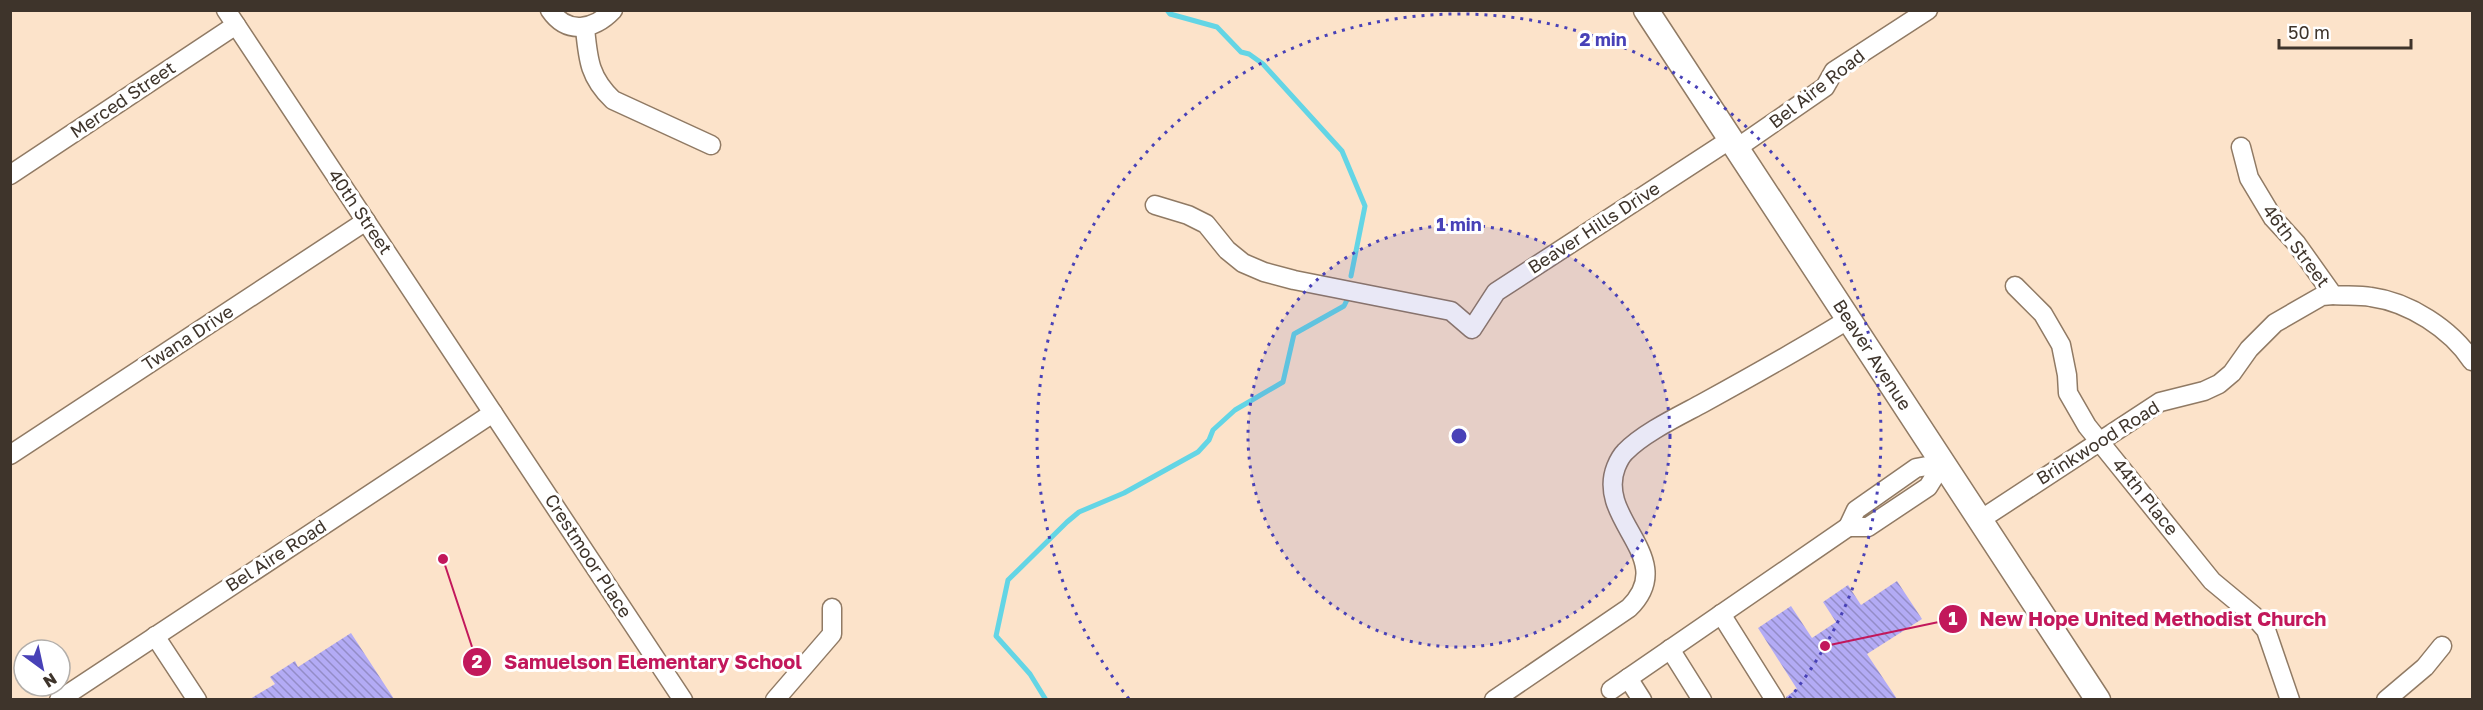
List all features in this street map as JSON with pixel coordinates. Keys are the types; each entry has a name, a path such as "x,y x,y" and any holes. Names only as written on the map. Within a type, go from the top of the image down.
{"main road":[{"name":"Beaver Avenue","path":"1646,10 2098,699"}],"street":[{"path":"550,10 561,22 574,28 585,28 603,20 613,10"},
{"name":"Bel Aire Road","path":"1734,144 1825,87 1834,71 1928,10"},
{"name":"Merced Street","path":"10,175 231,18"},
{"name":"40th Street","path":"231,18 493,413"},
{"path":"585,28 587,56 593,75 613,100 711,145"},
{"name":"Beaver Hills Drive","path":"1155,205 1188,215 1206,224 1227,250 1243,262 1264,272 1451,311 1472,329 1496,292 1734,144"},
{"name":"46th Street","path":"2241,147 2249,178 2273,218 2296,243 2333,295 2372,297 2416,311 2453,339 2472,361"},
{"name":"Twana Drive","path":"10,455 366,221"},
{"name":"44th Place","path":"2015,286 2043,314 2061,345 2068,393 2087,426 2212,581 2253,615 2266,630 2290,699"},
{"name":"Brinkwood Road","path":"1980,520 2160,402 2204,391 2220,384 2232,373 2249,349 2275,323 2322,297 2333,295"},
{"path":"1494,699 1629,608 1639,598 1647,574 1645,561 1612,494 1616,466 1625,452 1685,413 1811,343 1849,319"},
{"name":"Bel Aire Road","path":"58,699 493,413"},
{"name":"Crestmoor Place","path":"493,413 683,699"},
{"path":"1611,690 1848,527 1856,510 1916,468 1943,463"},
{"path":"775,699 832,634 832,608"},
{"path":"1721,614 1775,699"},
{"path":"155,636 197,699"},
{"path":"2386,699 2426,667 2442,646"},
{"path":"1670,649 1702,699"},
{"path":"1628,678 1642,699"}],"building":[{"path":"1897,581 1922,619 1867,654 1897,699 1786,699 1797,689 1758,628 1791,606 1812,638 1836,622 1823,602 1848,585 1861,605"},
{"path":"351,633 394,699 250,699 275,684 270,677 295,661 298,667"}],"waterway":[{"path":"1167,10 1170,14 1217,27 1241,52 1249,54 1263,64 1342,151 1365,206 1351,276"},
{"path":"1046,700 1030,674 996,636 1008,580 1079,512 1124,493 1198,452 1209,440 1213,430 1235,410 1283,382 1294,334 1344,306 1347,300"}],"place":[{"name":"Samuelson Elementary School","path":"443,559"},
{"name":"New Hope United Methodist Church","path":"1825,646"}]}
